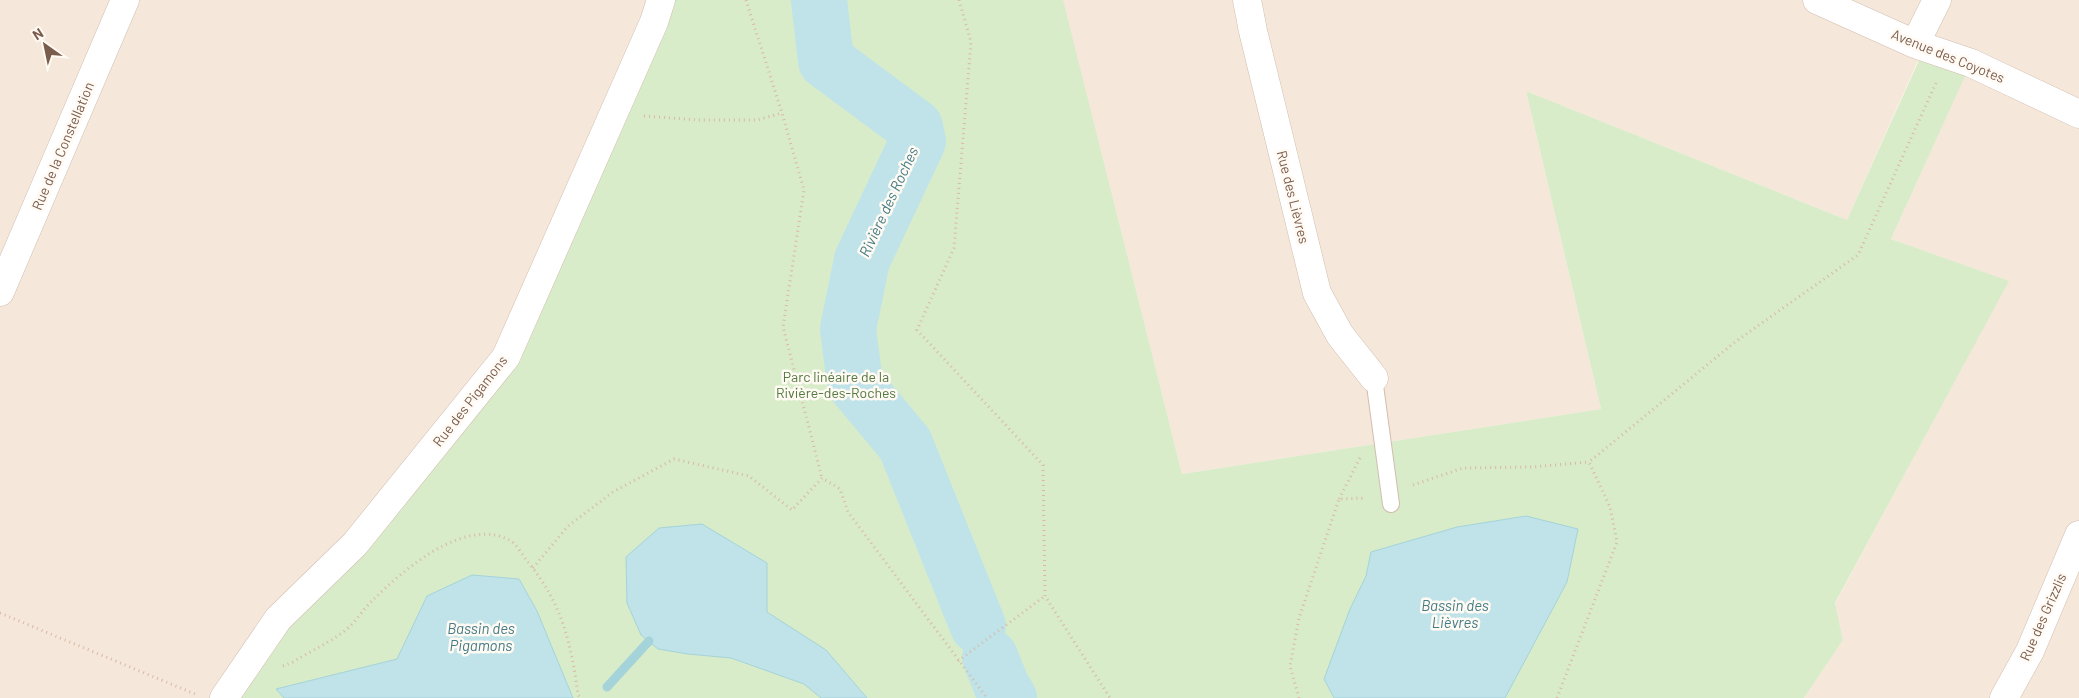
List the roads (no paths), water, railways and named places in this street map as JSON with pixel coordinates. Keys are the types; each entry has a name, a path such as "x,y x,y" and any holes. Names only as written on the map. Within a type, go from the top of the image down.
{"street":[{"name":"Rue de la Constellation","path":"0,292 125,0"},
{"name":"Rue des Pigamons","path":"224,698 278,619 355,544 506,357 654,22 661,0"},
{"name":"Rue des Lièvres","path":"1247,0 1317,293 1340,335 1374,378"},
{"name":"Avenue des Coyotes","path":"1817,0 1915,44 1970,64 2079,114"},
{"path":"1915,44 1937,0"},
{"name":"Rue des Grizzlis","path":"2004,698 2030,651 2079,535"}],"lane":[{"path":"1374,378 1390,498"}],"water":[{"name":"Bassin des Lièvres","path":"1526,516 1578,529 1567,582 1505,698 1334,698 1324,679 1350,609 1366,576 1371,552 1457,527"},
{"path":"702,524 767,563 767,612 826,650 867,698 821,698 804,684 731,658 658,649 641,635 627,603 626,557 659,528"},
{"name":"Bassin des Pigamons","path":"472,575 519,579 537,611 573,698 284,698 276,689 397,659 427,596"}],"waterway":[{"name":"Rivière des Roches","path":"819,0 826,61 915,127 918,141 862,260 848,329 855,384 905,444 978,626"},
{"path":"607,687 649,641"},
{"name":"Rivière des Roches","path":"990,657 1002,687 1009,698"}],"park label":[{"name":"Parc linéaire de la Rivière-des-Roches","path":"836,386"}]}
